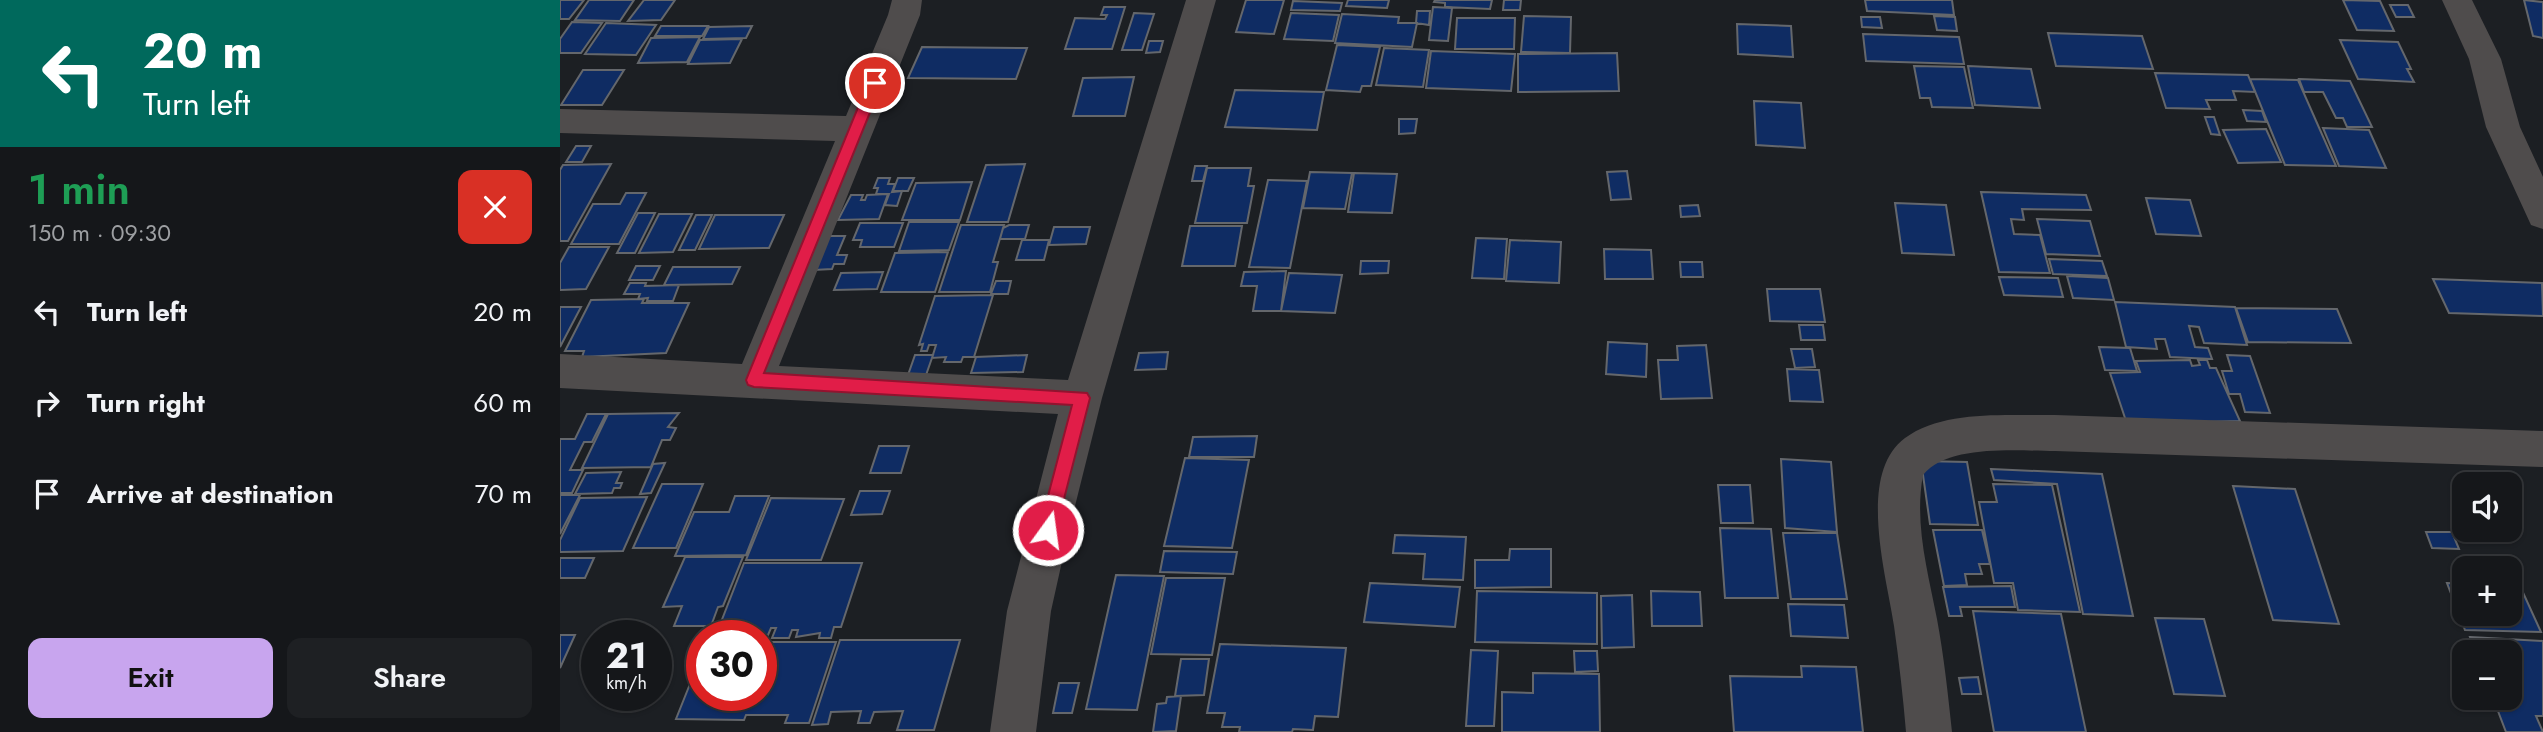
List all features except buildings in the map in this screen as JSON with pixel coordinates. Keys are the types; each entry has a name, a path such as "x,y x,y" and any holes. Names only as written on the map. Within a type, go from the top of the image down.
{"street":[{"path":"754,380 904,15 907,0"},
{"path":"1013,732 1029,611 1082,398 1201,0"},
{"path":"2457,0 2485,59 2503,127 2543,215"},
{"path":"560,121 856,129"},
{"path":"560,371 1082,398"},
{"path":"1929,732 1924,675 1904,555 1899,501 1903,469 1920,449 1951,439 2055,433 2543,449"}],"route":[{"path":"875,83 754,380 1082,398 1048,530"}]}
